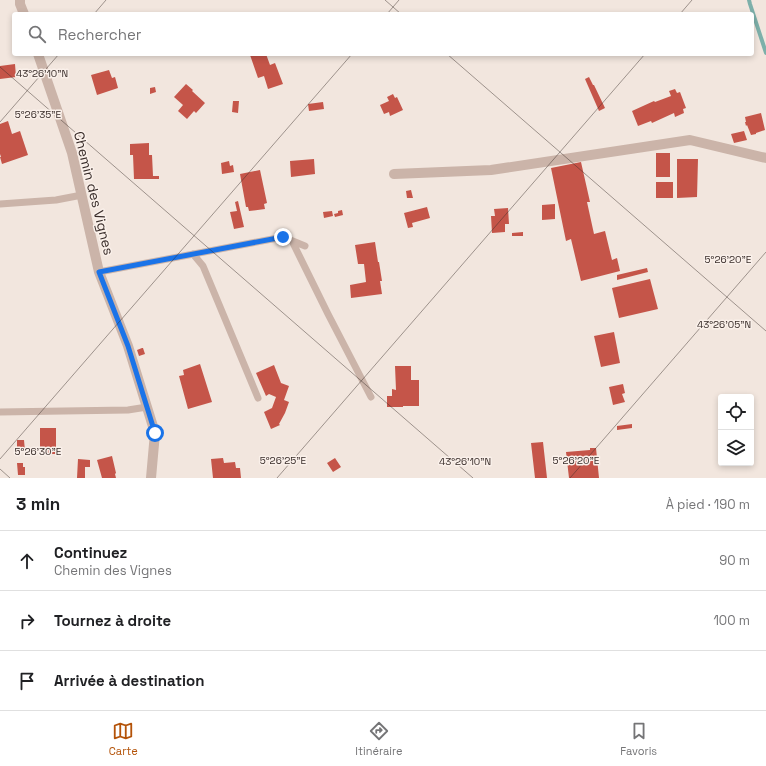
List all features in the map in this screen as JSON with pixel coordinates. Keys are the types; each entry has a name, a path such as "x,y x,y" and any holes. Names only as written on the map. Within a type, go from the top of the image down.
{"street":[{"path":"20,0 23,12"},
{"name":"Chemin des Vignes","path":"39,56 72,153 99,272 128,346 155,433 151,478"},
{"path":"394,174 492,170 690,140 766,158"}],"lane":[{"path":"0,204 56,200 82,195"},
{"path":"99,272 283,237 305,246"},
{"path":"292,241 371,397"},
{"path":"193,254 203,266 258,398"},
{"path":"0,412 128,410 147,407"}],"building":[{"path":"250,56 267,56 270,65 275,63 283,84 268,89 264,76 258,78"},
{"path":"15,64 16,77 0,79 0,66"},
{"path":"109,70 112,78 115,77 118,88 97,95 91,75"},
{"path":"589,77 605,108 599,111 585,79"},
{"path":"186,84 205,103 196,113 194,111 187,119 178,111 183,105 174,97"},
{"path":"155,87 156,92 150,94 150,88"},
{"path":"675,89 677,93 680,92 686,108 683,109 684,113 675,117 674,113 652,123 651,121 638,126 632,111 654,101 655,102 671,96 669,91"},
{"path":"393,94 395,98 397,97 403,110 390,116 389,112 384,114 380,105 389,101 387,97"},
{"path":"233,101 239,101 238,113 232,112"},
{"path":"323,102 324,109 309,111 308,104"},
{"path":"761,113 765,130 751,135 747,125 746,126 745,117"},
{"path":"8,121 12,134 20,131 28,155 2,164 0,157 0,124"},
{"path":"744,131 747,140 734,143 731,134"},
{"path":"149,143 149,155 152,155 153,176 159,176 159,179 134,179 133,155 130,155 130,144"},
{"path":"656,153 670,153 670,177 656,177"},
{"path":"314,159 315,174 291,177 290,161"},
{"path":"677,159 698,159 697,197 677,198"},
{"path":"229,161 230,166 233,165 234,172 222,174 221,163"},
{"path":"581,162 590,202 587,202 594,234 605,231 612,260 617,258 620,271 581,281 571,239 566,241 551,168"},
{"path":"260,170 267,203 264,204 265,209 249,211 248,207 246,207 240,174"},
{"path":"656,182 673,182 673,198 656,198"},
{"path":"411,190 413,198 407,198 406,191"},
{"path":"238,201 244,227 234,229 230,212 237,211 235,202"},
{"path":"555,204 555,219 542,220 542,205"},
{"path":"427,207 430,218 412,223 413,227 408,228 404,213"},
{"path":"508,208 509,224 505,224 505,232 492,233 491,216 495,216 494,209"},
{"path":"342,210 343,215 335,217 334,214"},
{"path":"332,211 333,216 324,218 323,212"},
{"path":"523,232 523,236 512,236 512,233"},
{"path":"375,242 382,281 380,281 382,294 351,298 350,285 366,282 364,264 358,264 355,245"},
{"path":"647,268 648,272 617,280 617,275"},
{"path":"650,279 658,309 619,318 612,288"},
{"path":"614,332 620,363 601,367 594,336"},
{"path":"142,348 145,354 139,356 137,350"},
{"path":"200,364 212,402 188,409 179,376 184,375 183,370"},
{"path":"274,365 281,383 289,386 284,400 289,402 279,424 280,425 271,429 264,412 272,408 276,397 269,394 266,396 256,373"},
{"path":"395,366 411,366 411,380 419,380 419,406 387,407 387,396 392,396 392,389 396,390"},
{"path":"623,384 625,393 622,394 625,402 613,405 609,387"},
{"path":"632,424 632,428 617,430 617,426"},
{"path":"40,428 56,428 56,454 40,454"},
{"path":"17,440 24,440 25,451 17,451"},
{"path":"543,442 547,478 535,478 531,443"},
{"path":"590,448 596,448 599,478 569,478 566,452 590,450"},
{"path":"112,456 116,478 102,478 97,460"},
{"path":"223,458 224,463 235,462 236,468 240,468 241,478 213,478 211,459"},
{"path":"335,458 341,467 333,472 327,463"},
{"path":"78,459 90,460 90,467 85,467 85,478 77,478"},
{"path":"17,463 23,463 23,467 25,467 25,475 18,475"}],"waterway":[{"path":"749,0 753,12"},
{"path":"754,16 766,53"}],"route":[{"path":"155,433 128,346 99,272 283,237"}]}
